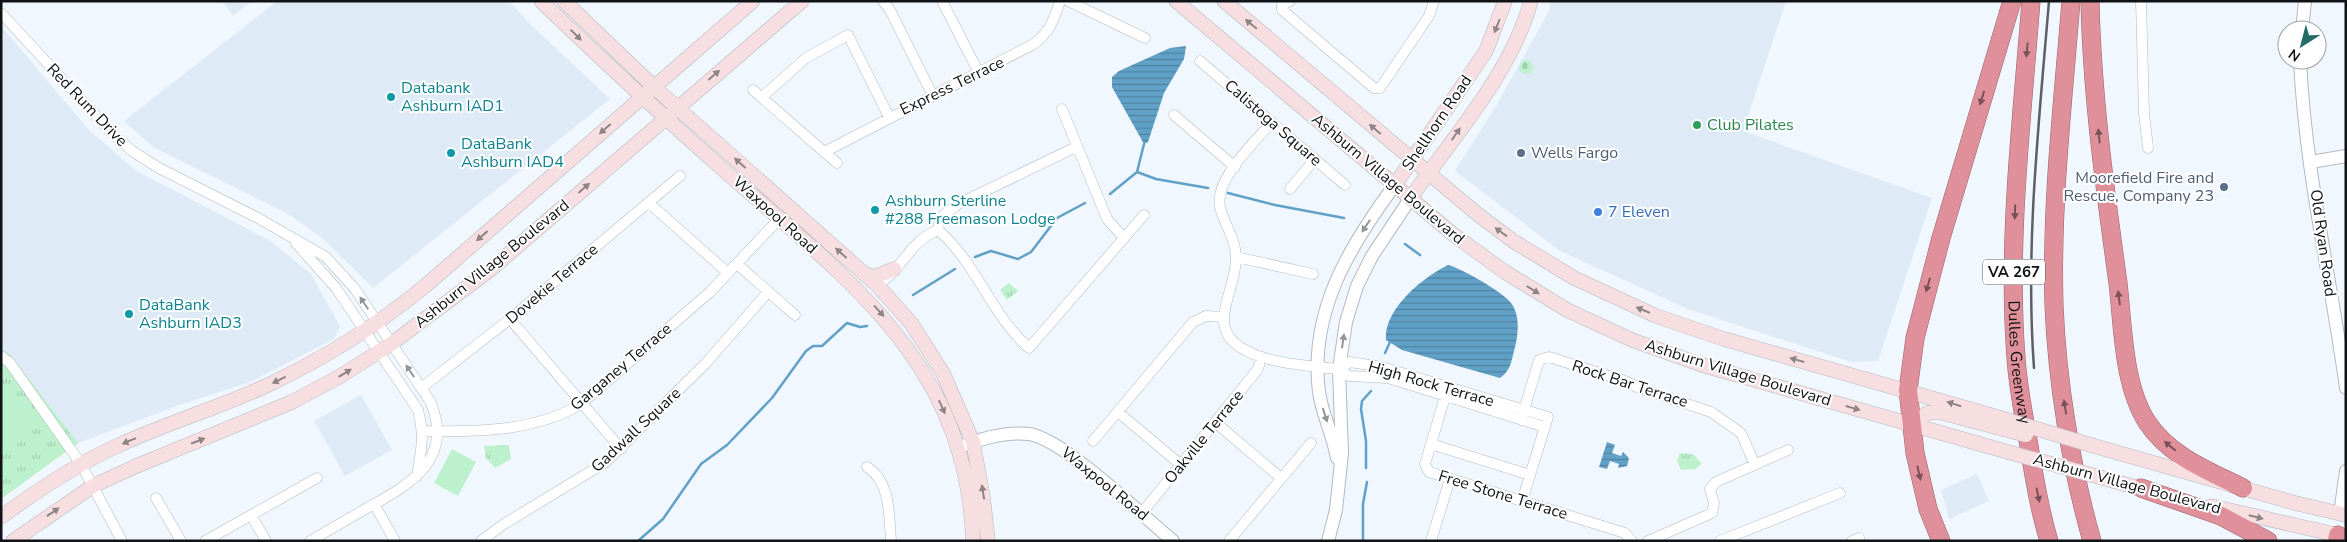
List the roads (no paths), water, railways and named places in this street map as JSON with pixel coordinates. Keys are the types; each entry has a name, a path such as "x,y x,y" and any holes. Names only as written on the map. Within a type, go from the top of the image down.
{"highway":[{"path":"1941,541 1925,496 1915,453 1908,390 1915,338 1923,302 2012,1"},
{"name":"Dulles Greenway","path":"2032,1 2016,190 2013,309 2016,360 2023,412 2037,492 2049,541"},
{"name":"VA 267","path":"2071,1 2056,192 2054,304 2061,378 2080,491 2092,541"},
{"path":"2090,1 2091,61 2101,158 2130,382 2147,422 2159,437 2196,465 2243,488"},
{"path":"2141,488 2220,516 2268,541"},
{"path":"2080,491 2099,541"}],"main road":[{"name":"Waxpool Road","path":"540,1 665,118 779,218 877,308 915,358 938,398 957,448"},
{"name":"Waxpool Road","path":"564,1 654,87 878,285 911,323 933,355 957,400 973,442"},
{"name":"Ashburn Village Boulevard","path":"1,517 50,482 81,464 117,446 266,386 322,357 371,327 424,287 753,1"},
{"name":"Ashburn Village Boulevard","path":"13,541 94,486 134,467 272,411 326,384 385,347 490,270 802,1"},
{"name":"Ashburn Village Boulevard","path":"1176,1 1394,186 1505,272 1567,310 1623,336 1702,365 2008,452 2273,522 2340,537"},
{"name":"Ashburn Village Boulevard","path":"1224,1 1428,174 1513,241 1574,278 1611,297 1656,316 1708,334 1908,390 2002,423 2096,450 2343,515"},
{"name":"Shellhorn Road","path":"1394,186 1486,51 1505,1"},
{"name":"Shellhorn Road","path":"1410,199 1512,51 1530,1"},
{"path":"865,274 881,276 894,268"},
{"path":"844,277 865,285 878,285"},
{"path":"1912,425 1927,413 1939,412 2002,423"},
{"path":"973,442 983,497 988,541"},
{"path":"957,448 967,491 973,541"},
{"path":"2340,537 2343,515"}],"street":[{"path":"883,1 891,6 933,96"},
{"path":"942,1 979,73"},
{"path":"1290,1 1282,5 1282,10 1374,88 1380,88 1429,16 1434,1"},
{"path":"2141,1 2144,113 2148,148"},
{"path":"2303,20 2305,1"},
{"path":"1060,2 1145,38"},
{"name":"Express Terrace","path":"824,152 1040,40 1052,26 1060,2"},
{"name":"Red Rum Drive","path":"1,13 95,116 132,151 160,168 258,218 326,257 354,289 371,327"},
{"path":"762,97 806,58 848,35 889,117"},
{"name":"Calistoga Square","path":"1200,61 1345,185"},
{"name":"Old Ryan Road","path":"2301,70 2305,122 2331,302 2343,351 2346,388"},
{"path":"753,90 837,163"},
{"path":"1062,109 1107,219 1124,238"},
{"path":"1174,115 1235,167"},
{"path":"1093,442 1193,322 1206,316 1224,317 1236,257 1232,237 1219,200 1222,183 1272,122"},
{"path":"938,230 940,218 958,204 1076,147"},
{"path":"2311,162 2346,156"},
{"path":"1290,189 1316,159"},
{"name":"Dovekie Terrace","path":"421,388 510,319 680,176"},
{"name":"Shellhorn Road","path":"1339,468 1335,446 1319,390 1319,367 1324,316 1342,266 1369,221 1394,186"},
{"name":"Shellhorn Road","path":"1328,541 1336,510 1343,436 1339,369 1346,322 1357,286 1372,256 1410,199"},
{"path":"649,203 728,273"},
{"path":"938,230 954,246 1007,327 1029,348 1144,215"},
{"name":"Garganey Terrace","path":"423,431 495,428 537,423 553,419 582,403 710,292 779,218"},
{"path":"878,285 915,244 925,235 938,230"},
{"name":"Red Rum Drive","path":"292,238 371,327 385,347"},
{"path":"1236,257 1313,274"},
{"path":"737,264 794,315"},
{"name":"Gadwall Square","path":"481,541 504,524 594,471 621,448 706,362 768,292"},
{"name":"High Rock Terrace","path":"1224,317 1226,328 1236,344 1252,355 1339,369 1349,376 1388,378 1446,391 1522,415 1548,417 1522,501"},
{"path":"510,319 621,448"},
{"path":"310,541 392,495 425,469 435,450 438,431 435,411 421,388 385,347"},
{"path":"385,347 418,410 423,431 417,476"},
{"path":"1,356 10,363 81,464 122,541"},
{"name":"Oakville Terrace","path":"1141,514 1258,369 1261,357"},
{"name":"Rock Bar Terrace","path":"1522,415 1539,360 1549,357 1625,381 1639,388 1711,412 1741,433 1755,465"},
{"name":"Free Stone Terrace","path":"1446,391 1431,444 1426,469 1429,472 1625,534 1632,541"},
{"path":"1118,412 1181,465"},
{"path":"1216,423 1281,478"},
{"name":"Waxpool Road","path":"957,448 973,442 1015,434 1029,434 1042,438 1068,453 1173,541"},
{"path":"1229,541 1311,442"},
{"path":"1431,444 1530,475"},
{"path":"1648,541 1712,513 1715,509 1710,489 1712,485 1788,450"},
{"path":"867,467 882,482 889,513 891,541"},
{"path":"2343,515 2346,470"},
{"path":"205,541 317,478"},
{"path":"1431,541 1450,479"},
{"path":"1723,540 1840,493"},
{"path":"156,498 181,541"},
{"path":"374,504 395,541"},
{"path":"251,515 266,541"}],"water":[{"path":"1186,46 1184,59 1164,93 1148,142 1144,144 1112,87 1112,77 1119,71 1170,48"},
{"path":"1448,265 1491,287 1507,298 1514,308 1518,327 1515,345 1510,366 1500,378 1402,350 1386,340 1391,317 1406,296 1427,278"},
{"path":"1607,442 1615,445 1612,453 1621,456 1623,452 1629,458 1627,466 1618,468 1619,464 1610,461 1607,469 1599,467"}],"waterway":[{"path":"1110,194 1137,172 1144,144"},
{"path":"1137,172 1156,179 1208,188"},
{"path":"1228,193 1275,205 1344,218"},
{"path":"975,257 991,251 1018,259 1031,252 1057,218 1085,203"},
{"path":"1405,244 1420,255"},
{"path":"913,295 955,269"},
{"path":"638,541 663,519 701,464 727,445 772,398 806,351 813,346 822,346 847,323 860,327 867,326"},
{"path":"1385,353 1390,342"},
{"path":"1366,468 1366,441 1361,409 1362,401 1371,391"},
{"path":"1363,541 1363,504 1367,482"}],"railway":[{"path":"2034,368 2031,276 2032,230 2037,138 2049,1"}],"place":[{"name":"Databank Ashburn IAD1","path":"391,97"},
{"name":"Club Pilates","path":"1697,125"},
{"name":"DataBank Ashburn IAD4","path":"451,153"},
{"name":"Wells Fargo","path":"1521,153"},
{"name":"Moorefield Fire and Rescue, Company 23","path":"2224,187"},
{"name":"Ashburn Sterline #288 Freemason Lodge","path":"875,210"},
{"name":"7 Eleven","path":"1598,212"},
{"name":"DataBank Ashburn IAD3","path":"129,314"}]}
